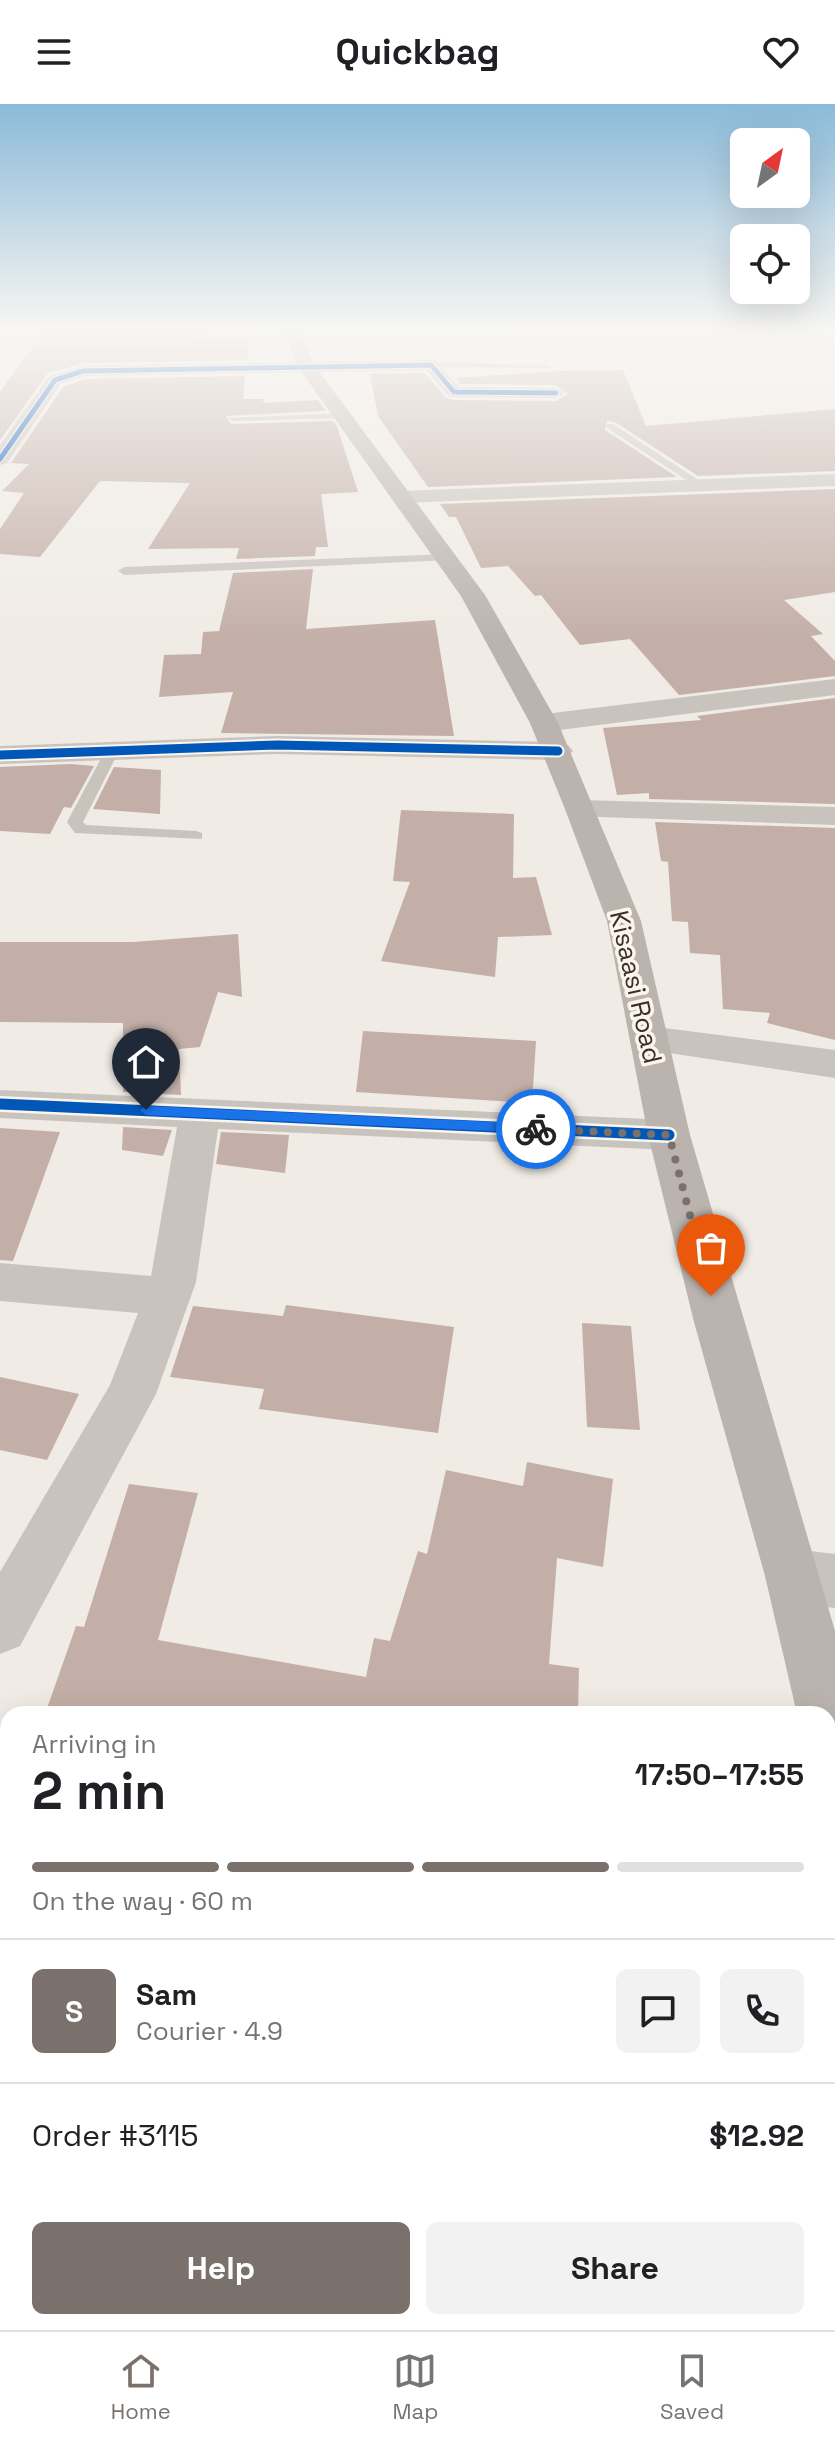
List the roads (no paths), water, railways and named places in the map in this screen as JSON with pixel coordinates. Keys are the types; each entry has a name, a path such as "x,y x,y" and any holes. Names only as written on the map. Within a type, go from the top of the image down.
{"main road":[{"name":"Kisaasi Road","path":"356,433 473,595 551,737 624,921 669,1135 718,1322 814,1579 826,1706"}],"street":[{"path":"0,459 21,433"},
{"path":"401,497 835,480"},
{"path":"0,755 551,737 835,687"},
{"path":"581,809 835,816"},
{"path":"649,1039 835,1064"},
{"path":"0,1104 669,1135"},
{"path":"0,1626 131,1394 168,1296 200,1113"},
{"path":"0,1282 168,1296"}],"lane":[{"path":"621,433 701,485"},
{"path":"124,571 446,558"},
{"path":"111,753 75,822 81,830 196,836"}]}
